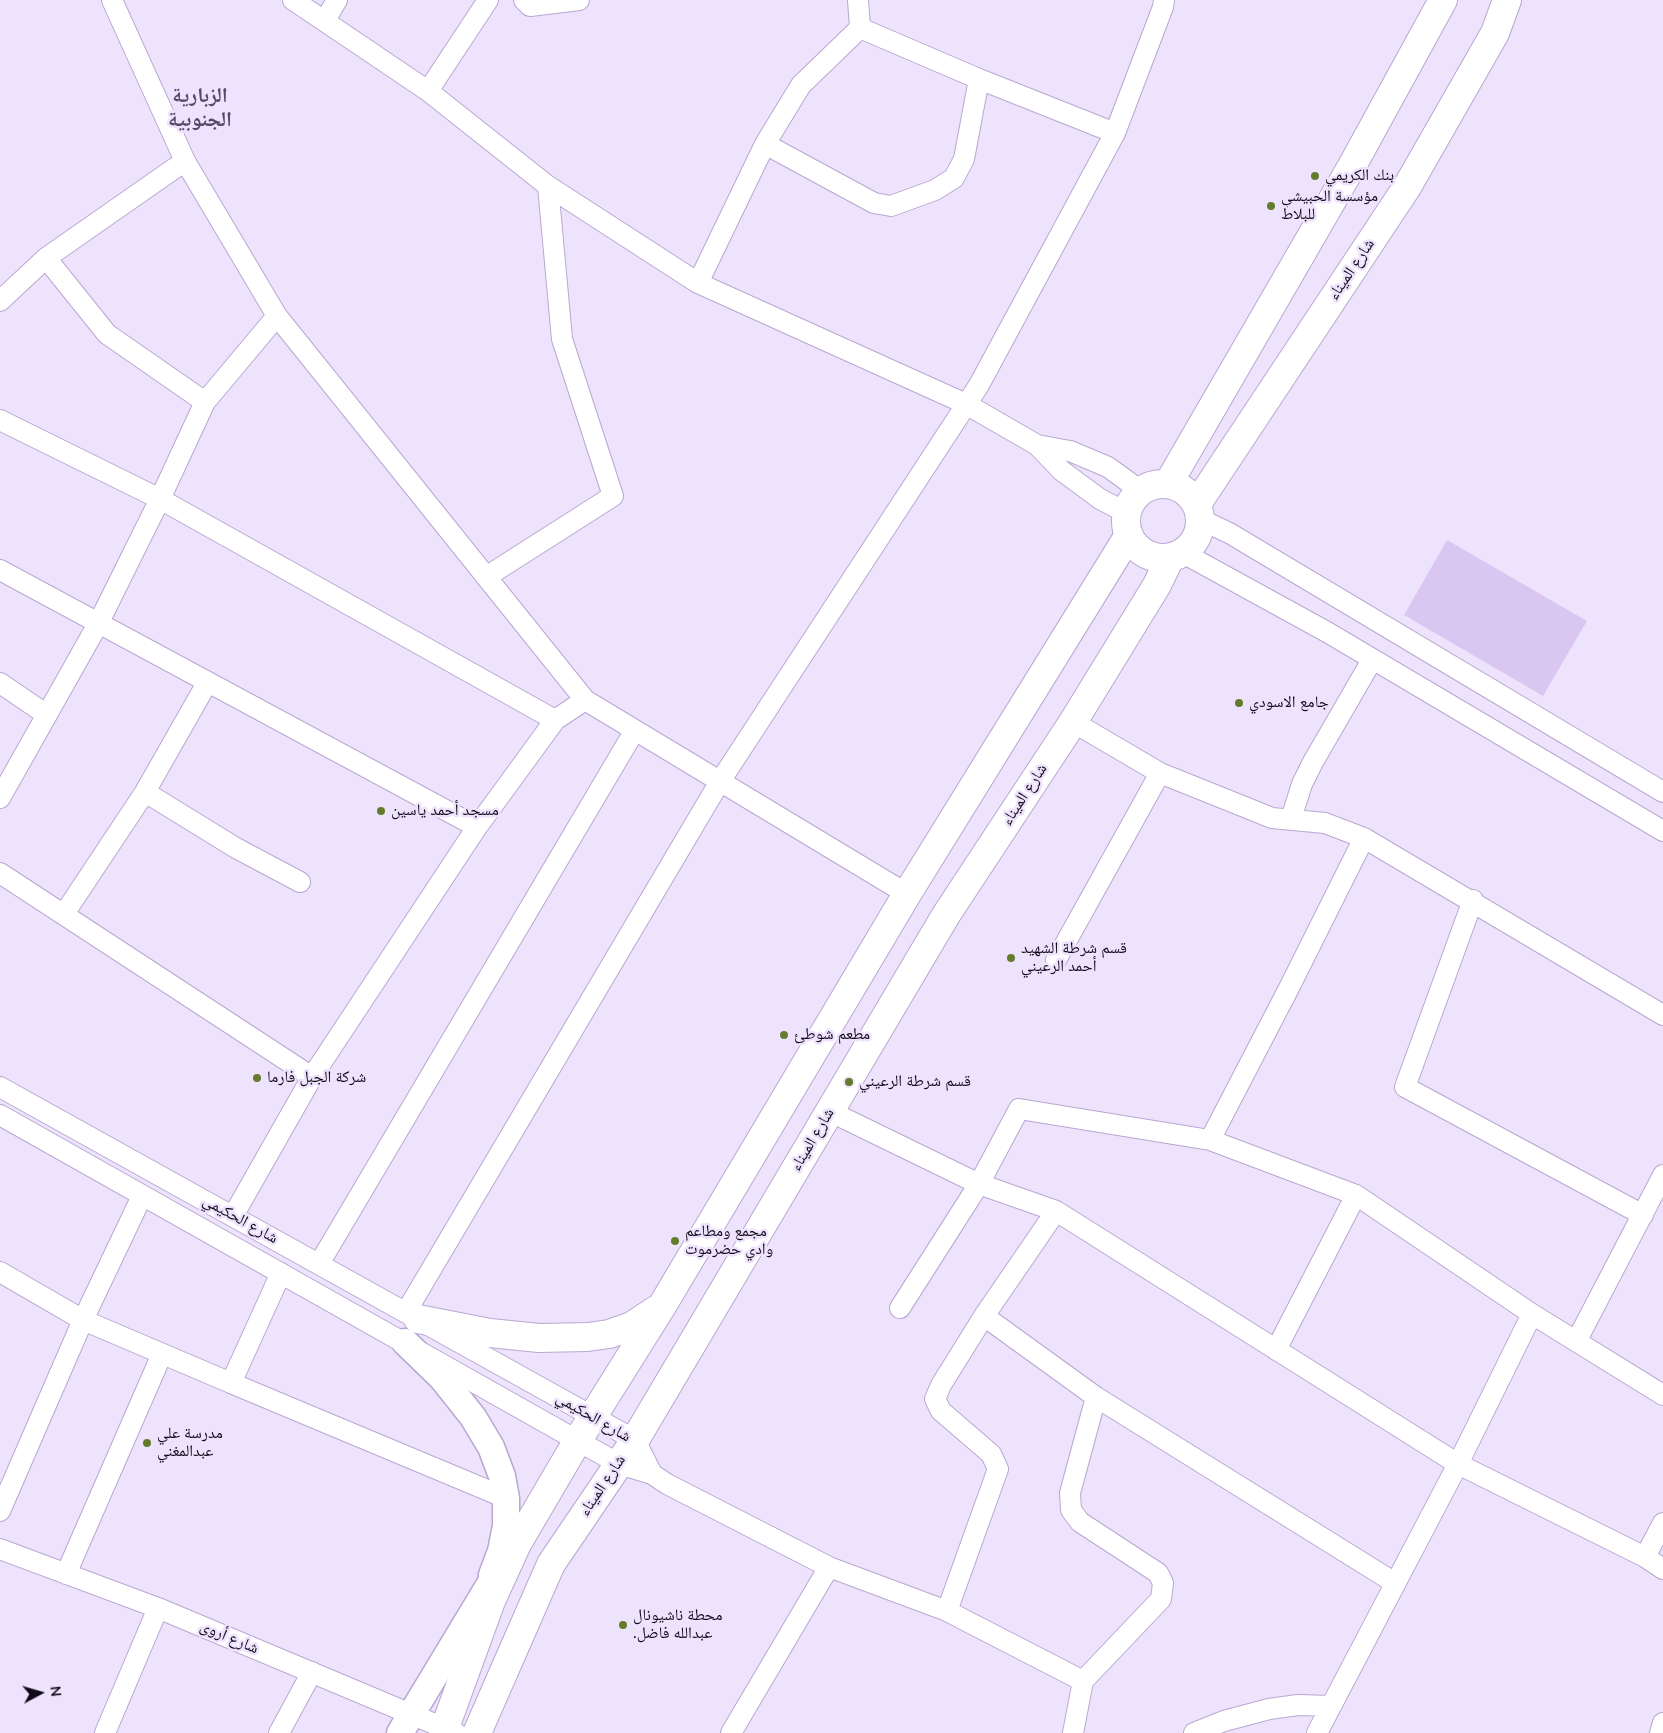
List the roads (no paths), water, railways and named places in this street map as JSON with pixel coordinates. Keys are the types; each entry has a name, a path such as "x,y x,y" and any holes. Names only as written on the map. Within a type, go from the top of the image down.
{"highway":[{"path":"1168,484 1357,158 1443,0"},
{"name":"شارع الميناء","path":"1199,512 1407,187 1495,33 1507,0"},
{"path":"448,1732 491,1602 517,1544 592,1416 662,1306 1128,524 1132,501 1141,490 1154,484 1168,484 1185,490 1199,512 1199,532 1193,544 1177,555 1154,557 1139,549 1128,524"},
{"name":"شارع الميناء","path":"477,1733 551,1564 635,1440 946,915 1073,722 1177,555"},
{"path":"412,1315 500,1334 539,1338 588,1337 610,1334 632,1326 662,1306"}],"main road":[{"path":"405,1342 442,1378 473,1417 491,1447 502,1476 506,1498 506,1526 501,1551 486,1590"},
{"path":"406,1724 486,1590 517,1544"}],"street":[{"path":"112,0 184,161 277,316 585,700 719,783 907,894"},
{"path":"293,0 428,91 548,186 698,283 966,404 1037,445 1062,471 1100,498 1128,524"},
{"path":"325,20 337,0"},
{"path":"428,91 488,0"},
{"path":"524,0 530,6 579,0"},
{"path":"858,0 860,28"},
{"path":"412,1315 719,783 979,385 1115,133 1164,0"},
{"path":"860,28 979,79 1115,133"},
{"path":"698,283 766,144 800,85 860,28"},
{"path":"766,144 874,203 891,206 906,202 935,190 954,178 964,159 979,79"},
{"path":"0,301 46,258 184,161"},
{"path":"486,577 613,496 562,339 548,186"},
{"path":"46,258 107,334 204,402"},
{"path":"0,798 98,624 160,499 204,402 277,316"},
{"path":"0,420 160,499 555,720"},
{"path":"1037,445 1070,451 1108,467 1141,490"},
{"path":"1199,512 1231,534 1663,792"},
{"path":"1177,555 1327,632 1663,832"},
{"path":"0,570 477,827"},
{"path":"1291,819 1302,784 1313,762 1372,660"},
{"path":"0,683 47,715"},
{"path":"64,914 145,792 208,683"},
{"path":"233,1216 312,1077 477,827 555,720 585,700"},
{"path":"1073,722 1160,773 1272,818 1325,823 1364,838 1473,900 1663,1015"},
{"path":"319,1264 636,730"},
{"path":"1056,960 1160,773"},
{"path":"145,792 236,848 300,882"},
{"path":"1210,1140 1290,988 1364,838"},
{"path":"0,873 312,1077"},
{"path":"1473,900 1405,1087 1643,1215"},
{"name":"شارع الحكيمي","path":"0,1087 635,1440 652,1474"},
{"path":"900,1308 979,1184 1019,1109 1210,1140 1356,1195 1532,1314 1577,1340 1663,1395"},
{"path":"830,1111 979,1184 1056,1211 1458,1464 1645,1557 1663,1569"},
{"name":"شارع الحكيمي","path":"0,1116 619,1464 652,1474"},
{"path":"1577,1340 1663,1175"},
{"path":"1276,1350 1356,1195"},
{"path":"0,1512 83,1320 142,1196"},
{"path":"947,1611 998,1469 997,1462 991,1454 941,1411 935,1399 941,1385 984,1316 1056,1211"},
{"path":"0,1272 83,1320 506,1498"},
{"path":"231,1383 282,1273"},
{"path":"1316,1733 1458,1464 1532,1314"},
{"path":"984,1316 1096,1396 1395,1583"},
{"path":"66,1574 162,1354"},
{"path":"1074,1733 1083,1681 1161,1599 1163,1583 1158,1573 1080,1522 1071,1510 1070,1493 1096,1396"},
{"path":"652,1474 667,1484 829,1567 947,1611 1083,1681"},
{"path":"1645,1557 1663,1524"},
{"name":"شارع أروى","path":"0,1549 158,1608 312,1672 406,1724 448,1732"},
{"path":"731,1733 829,1567"},
{"path":"105,1733 158,1608"},
{"path":"278,1733 312,1672"},
{"path":"1194,1733 1224,1721 1269,1709 1298,1705 1331,1706"},
{"path":"1660,1733 1663,1723"}],"place":[{"name":"بنك الكريمي","path":"1315,176"},
{"name":"مؤسسة الحبيشي للبلاط","path":"1271,206"},
{"name":"جامع الاسودي","path":"1239,703"},
{"name":"مسجد أحمد ياسين","path":"381,811"},
{"name":"قسم شرطة الشهيد أحمد الرعيني","path":"1011,958"},
{"name":"مطعم شوطئ","path":"784,1035"},
{"name":"شركة الجبل فارما","path":"257,1078"},
{"name":"قسم شرطة الرعيني","path":"849,1082"},
{"name":"مجمع ومطاعم وادي حضرموت","path":"675,1241"},
{"name":"مدرسة علي عبدالمغني","path":"147,1443"},
{"name":"محطة ناشيونال .عبدالله فاضل","path":"623,1625"}],"district":[{"name":"الزبارية الجنوبية","path":"200,109"}]}
